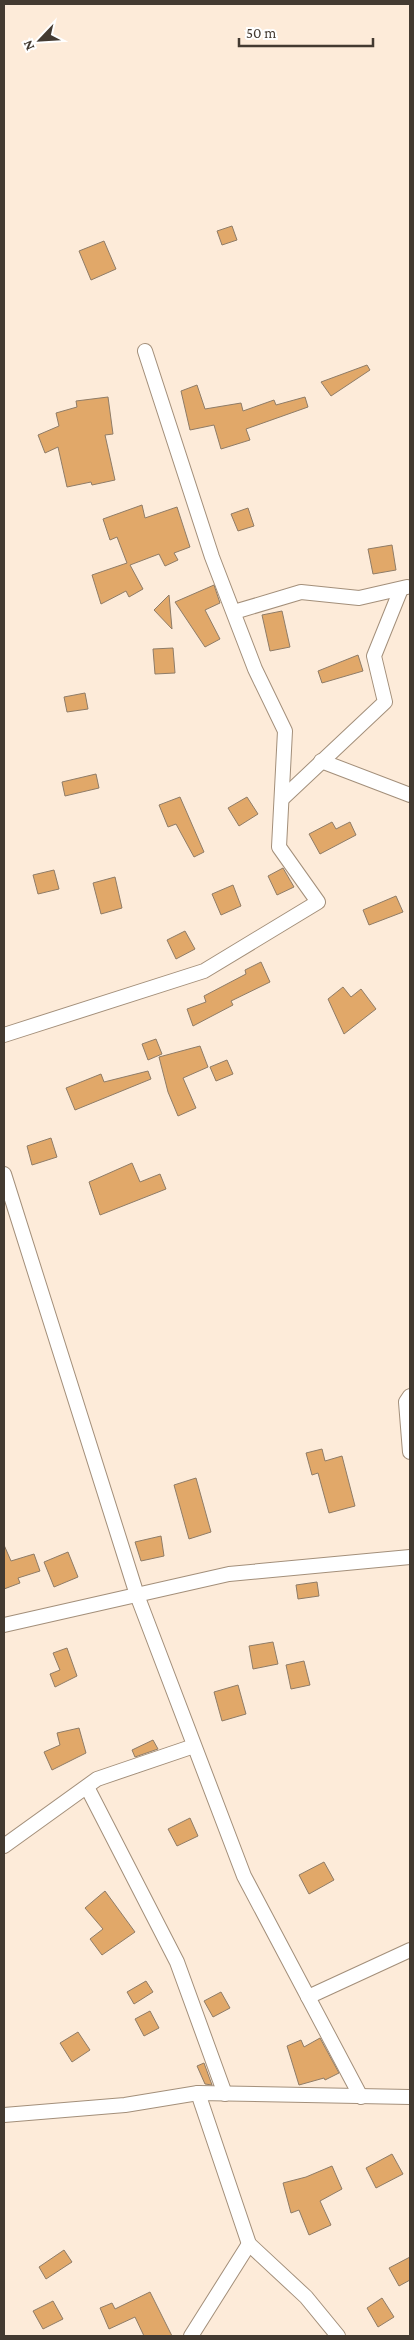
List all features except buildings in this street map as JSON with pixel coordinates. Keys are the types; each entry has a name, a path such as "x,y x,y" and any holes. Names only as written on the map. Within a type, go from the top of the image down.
{"street":[{"path":"4,1035 204,971 318,902 279,846 285,731 256,669 212,557 145,351"},
{"path":"234,612 301,592 359,598 406,588"},
{"path":"282,798 385,702 374,656 406,588"},
{"path":"321,761 410,795"},
{"path":"4,1174 138,1595 244,1876 361,2097"},
{"path":"410,1396 406,1402 410,1452"},
{"path":"4,1625 229,1574 410,1557"},
{"path":"4,1846 97,1779 194,1746"},
{"path":"87,1787 176,1962 225,2094"},
{"path":"308,1997 410,1950"},
{"path":"198,2093 249,2244 306,2297 338,2336"},
{"path":"4,2115 125,2105 198,2093 410,2097"},
{"path":"191,2336 249,2244"}]}
